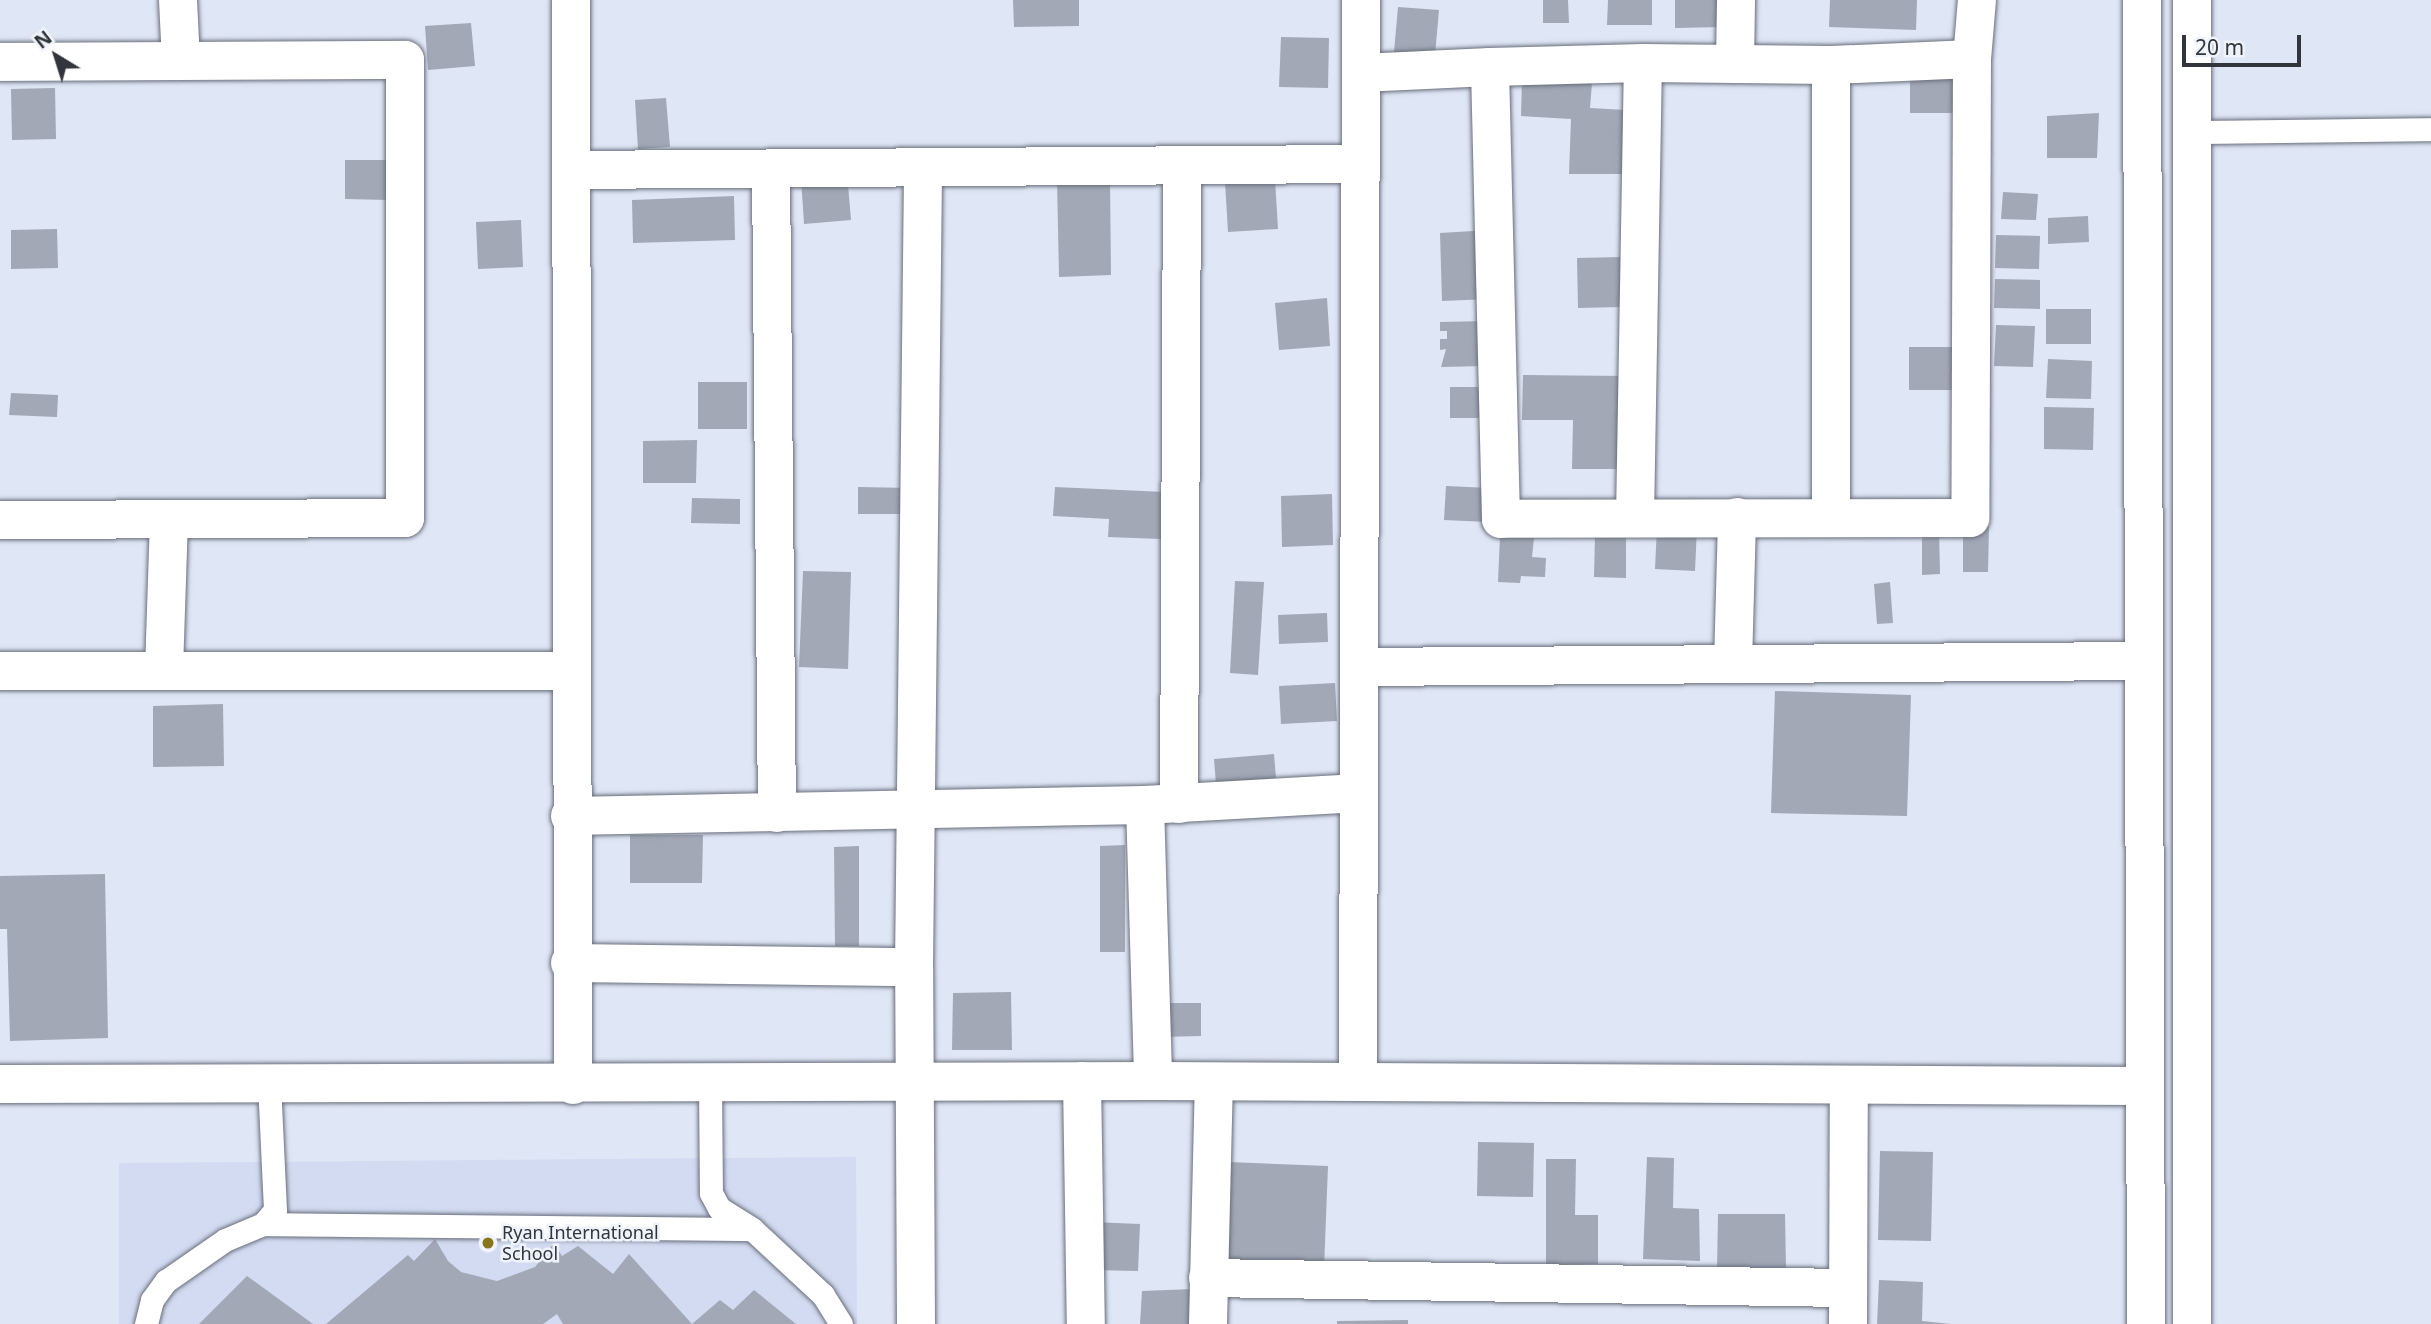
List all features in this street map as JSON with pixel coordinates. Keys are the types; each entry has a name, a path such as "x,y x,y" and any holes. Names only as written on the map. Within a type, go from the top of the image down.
{"street":[{"path":"178,0 181,61"},
{"path":"570,0 570,963 573,1085"},
{"path":"1359,1082 1361,0"},
{"path":"1735,64 1736,0"},
{"path":"1490,67 1502,519 1831,516 1970,518 1972,59 1977,0"},
{"path":"2142,0 2142,1086 2146,1324"},
{"path":"2192,0 2192,1324"},
{"path":"1361,73 1643,63 1831,65 1972,59"},
{"path":"0,62 405,60 405,518 0,520"},
{"path":"1635,518 1643,63"},
{"path":"1831,65 1831,516"},
{"path":"570,170 1360,164"},
{"path":"1153,1081 1182,165"},
{"path":"916,1324 914,967 923,168"},
{"path":"771,169 777,813"},
{"path":"1733,664 1737,517"},
{"path":"164,670 169,519"},
{"path":"1359,667 2144,661"},
{"path":"0,671 570,671"},
{"path":"570,816 1162,804 1359,793"},
{"path":"570,963 914,967"},
{"path":"1082,1081 1086,1324"},
{"path":"0,1084 573,1085 1153,1081 2142,1086"},
{"path":"1208,1324 1214,1083"},
{"path":"1208,1278 1848,1306 1849,1085"}],"lane":[{"path":"2192,132 2431,130"},
{"path":"263,1224 275,1210 269,1084"},
{"path":"710,1084 711,1193 719,1208 752,1228 822,1295 841,1324"},
{"path":"146,1324 152,1300 166,1281 225,1240 263,1224 752,1228"}],"shaded area":[{"name":"Ryan International School","path":"856,1157 857,1324 119,1324 119,1163"}],"building":[{"path":"1013,0 1079,0 1079,26 1014,27"},
{"path":"1543,0 1568,0 1569,23 1543,23"},
{"path":"1608,0 1652,0 1652,25 1607,25"},
{"path":"1675,0 1724,0 1724,27 1675,28"},
{"path":"1830,0 1917,0 1916,30 1829,27"},
{"path":"1398,7 1439,10 1435,55 1394,52"},
{"path":"471,23 475,66 428,70 425,26"},
{"path":"1281,37 1329,38 1328,88 1279,87"},
{"path":"1910,72 1958,72 1958,113 1910,113"},
{"path":"1522,79 1592,83 1590,108 1626,110 1623,174 1569,174 1571,119 1521,116"},
{"path":"55,88 56,139 12,140 11,89"},
{"path":"666,98 670,147 638,149 635,100"},
{"path":"2099,113 2097,158 2047,158 2047,116"},
{"path":"345,160 389,160 389,200 345,199"},
{"path":"847,173 851,220 804,224 801,177"},
{"path":"1110,178 1111,275 1059,277 1057,179"},
{"path":"1275,179 1278,229 1228,232 1225,182"},
{"path":"2003,192 2038,194 2036,220 2001,219"},
{"path":"734,196 735,240 633,243 632,200"},
{"path":"2088,216 2089,242 2048,244 2048,218"},
{"path":"521,220 523,267 478,269 476,222"},
{"path":"57,229 58,268 11,269 11,230"},
{"path":"1489,230 1490,299 1442,301 1440,233"},
{"path":"1996,235 2040,236 2039,269 1995,268"},
{"path":"1621,257 1621,307 1578,308 1577,258"},
{"path":"1995,279 2040,280 2040,309 1994,308"},
{"path":"1327,298 1330,346 1279,350 1275,303"},
{"path":"2046,309 2091,309 2091,344 2046,344"},
{"path":"1486,321 1486,366 1441,367 1446,349 1440,350 1440,339 1447,339 1447,331 1440,331 1440,322"},
{"path":"1996,325 2035,326 2033,367 1994,366"},
{"path":"1909,347 1956,347 1956,390 1909,390"},
{"path":"2048,359 2092,361 2091,399 2046,398"},
{"path":"1523,375 1625,376 1625,469 1572,469 1573,420 1522,420"},
{"path":"698,382 747,382 747,429 698,429"},
{"path":"1450,387 1496,387 1496,418 1450,418"},
{"path":"11,393 58,395 57,417 9,415"},
{"path":"2044,407 2094,408 2093,450 2044,449"},
{"path":"697,440 696,483 643,483 643,441"},
{"path":"1446,486 1490,488 1488,522 1444,520"},
{"path":"858,487 910,488 910,514 858,514"},
{"path":"1055,487 1164,492 1161,539 1108,537 1109,519 1053,516"},
{"path":"1332,494 1333,545 1282,547 1281,496"},
{"path":"692,498 740,499 740,524 691,523"},
{"path":"1963,525 1989,526 1988,572 1963,572"},
{"path":"1657,526 1697,527 1695,571 1655,569"},
{"path":"1922,528 1939,529 1940,574 1922,575"},
{"path":"1595,535 1626,535 1626,578 1594,577"},
{"path":"1500,536 1534,538 1532,557 1546,558 1545,577 1521,576 1520,583 1498,582"},
{"path":"803,571 851,572 848,669 799,667"},
{"path":"1235,581 1264,582 1258,675 1230,673"},
{"path":"1890,582 1893,623 1877,624 1874,584"},
{"path":"1327,613 1328,642 1279,644 1278,615"},
{"path":"1335,683 1337,721 1281,724 1279,686"},
{"path":"1775,691 1911,695 1907,816 1771,813"},
{"path":"223,704 224,766 153,767 153,706"},
{"path":"1274,754 1276,778 1216,784 1214,759"},
{"path":"630,835 703,835 702,883 630,883"},
{"path":"1125,845 1125,952 1100,952 1100,846"},
{"path":"859,846 859,946 835,946 834,847"},
{"path":"105,874 108,1038 10,1041 7,929 0,929 0,876"},
{"path":"1011,992 1012,1050 952,1050 953,993"},
{"path":"1161,1003 1201,1003 1201,1036 1161,1037"},
{"path":"1478,1142 1534,1143 1533,1197 1477,1196"},
{"path":"1880,1151 1933,1152 1931,1241 1878,1240"},
{"path":"1647,1157 1674,1158 1673,1208 1699,1209 1700,1261 1643,1259"},
{"path":"1546,1159 1576,1159 1575,1215 1598,1215 1598,1264 1546,1265"},
{"path":"1228,1162 1328,1166 1324,1269 1224,1266"},
{"path":"1718,1214 1785,1214 1786,1270 1717,1270"},
{"path":"1091,1222 1140,1224 1138,1271 1090,1270"},
{"path":"435,1239 448,1261 461,1272 497,1281 535,1267 554,1243 562,1256 578,1246 613,1274 629,1254 692,1324 563,1324 557,1314 543,1324 326,1324 408,1255 414,1261"},
{"path":"247,1276 313,1324 199,1324"},
{"path":"1879,1280 1923,1282 1922,1321 1951,1324 1877,1324"},
{"path":"1193,1289 1193,1324 1140,1324 1142,1291"},
{"path":"754,1290 796,1324 692,1324 720,1300 733,1310"},
{"path":"1408,1320 1408,1324 1337,1324 1337,1321"}],"place":[{"name":"Ryan International School","path":"488,1243"}]}
